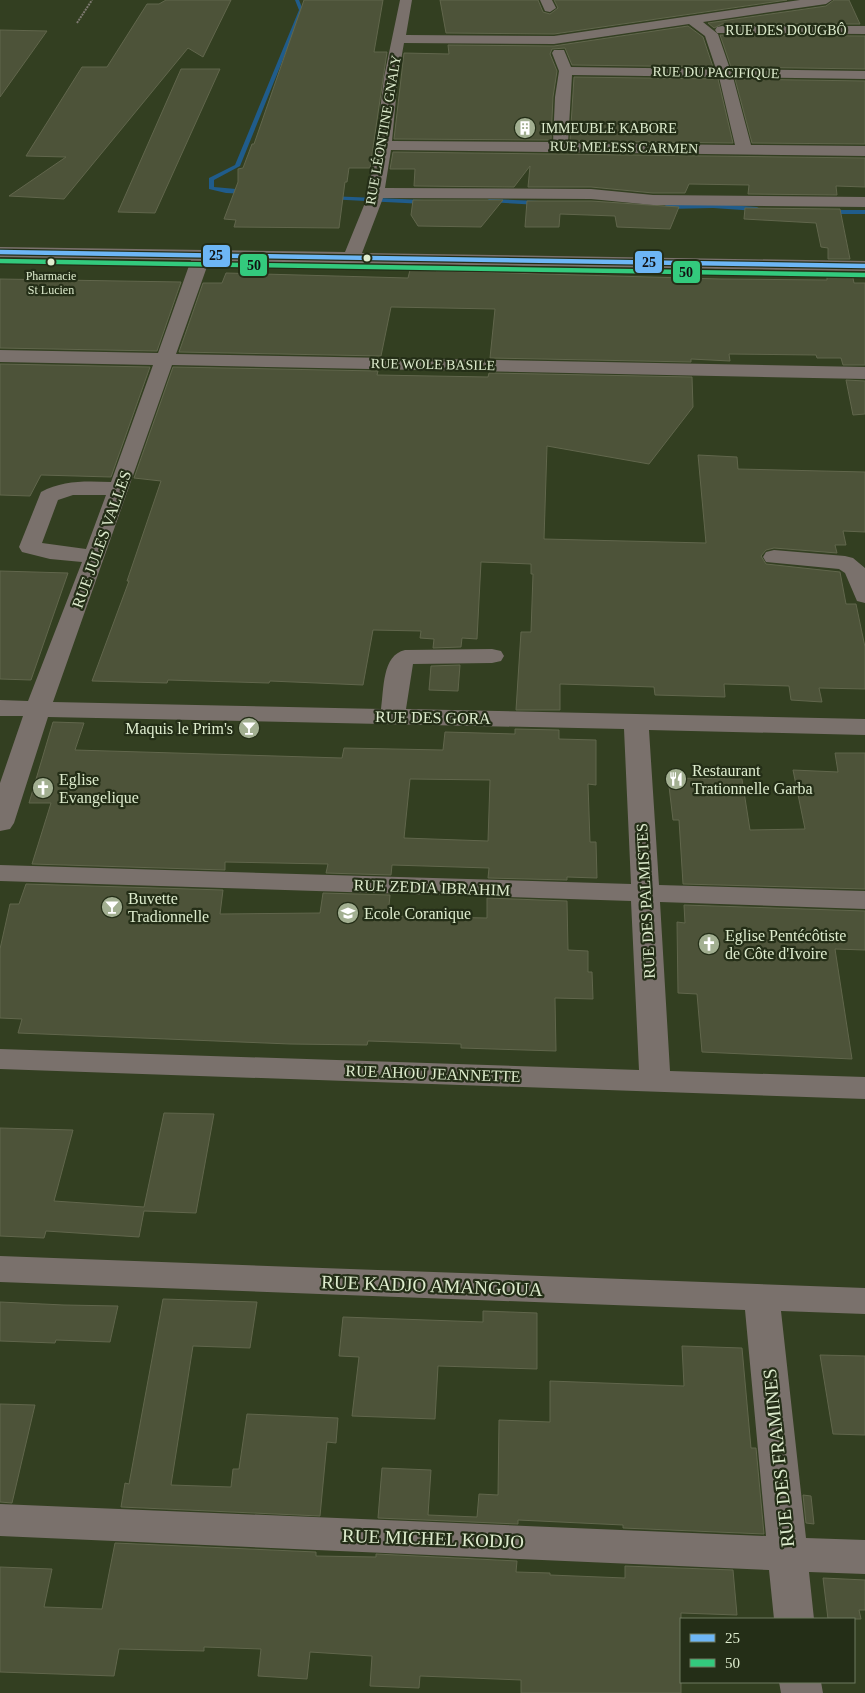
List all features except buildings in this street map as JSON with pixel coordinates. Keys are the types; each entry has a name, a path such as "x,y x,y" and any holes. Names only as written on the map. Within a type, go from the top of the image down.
{"street":[{"name":"RUE LÉONTINE GNALY","path":"352,257 374,199 384,145 391,77 406,0"},
{"path":"399,39 554,40 826,0"},
{"path":"691,20 712,34 744,149"},
{"name":"RUE DES DOUGBÔ","path":"707,29 865,30"},
{"path":"554,40 566,71 562,97 560,146"},
{"name":"RUE DU PACIFIQUE","path":"566,71 865,74"},
{"name":"RUE MELESS CARMEN","path":"384,145 865,151"},
{"path":"374,199 591,194 653,200 778,203 819,200 865,202"},
{"path":"0,252 865,266"},
{"name":"RUE JULES VALLES","path":"0,823 38,709 95,556 202,255"},
{"name":"RUE WOLE BASILE","path":"0,356 865,373"},
{"path":"95,556 50,552 30,547 49,497 55,492 64,489 119,489"},
{"path":"774,557 845,564 855,570 865,596"},
{"path":"392,716 401,661 405,658 492,656"},
{"name":"RUE DES GORA","path":"0,708 636,720 865,727"},
{"name":"RUE DES PALMISTES","path":"636,720 655,1081"},
{"name":"RUE ZEDIA IBRAHIM","path":"0,874 865,900"},
{"name":"RUE AHOU JEANNETTE","path":"0,1059 865,1088"},
{"name":"RUE KADJO AMANGOUA","path":"0,1269 865,1301"},
{"name":"RUE DES FRAMINES","path":"762,1298 794,1618"},
{"name":"RUE MICHEL KODJO","path":"0,1520 865,1557"}],"path":[{"path":"77,23 92,0"}],"waterway":[{"path":"247,192 211,188 211,179 237,166 301,10 297,0"},
{"path":"329,198 424,202"},
{"path":"489,201 539,203"},
{"path":"666,207 713,206 757,209"},
{"path":"829,212 865,212"}],"transit line":[{"name":"25","path":"0,252 865,266"},
{"name":"50","path":"0,261 865,275"}],"place":[{"name":"IMMEUBLE KABORE","path":"525,128"},
{"name":"Pharmacie St Lucien","path":"51,262"},
{"name":"Maquis le Prim's","path":"249,728"},
{"name":"Restaurant Trationnelle Garba","path":"676,779"},
{"name":"Eglise Evangelique","path":"43,788"},
{"name":"Buvette Tradionnelle","path":"112,907"},
{"name":"Ecole Coranique","path":"348,913"},
{"name":"Eglise Pentécôtiste de Côte d'Ivoire","path":"709,944"}]}
